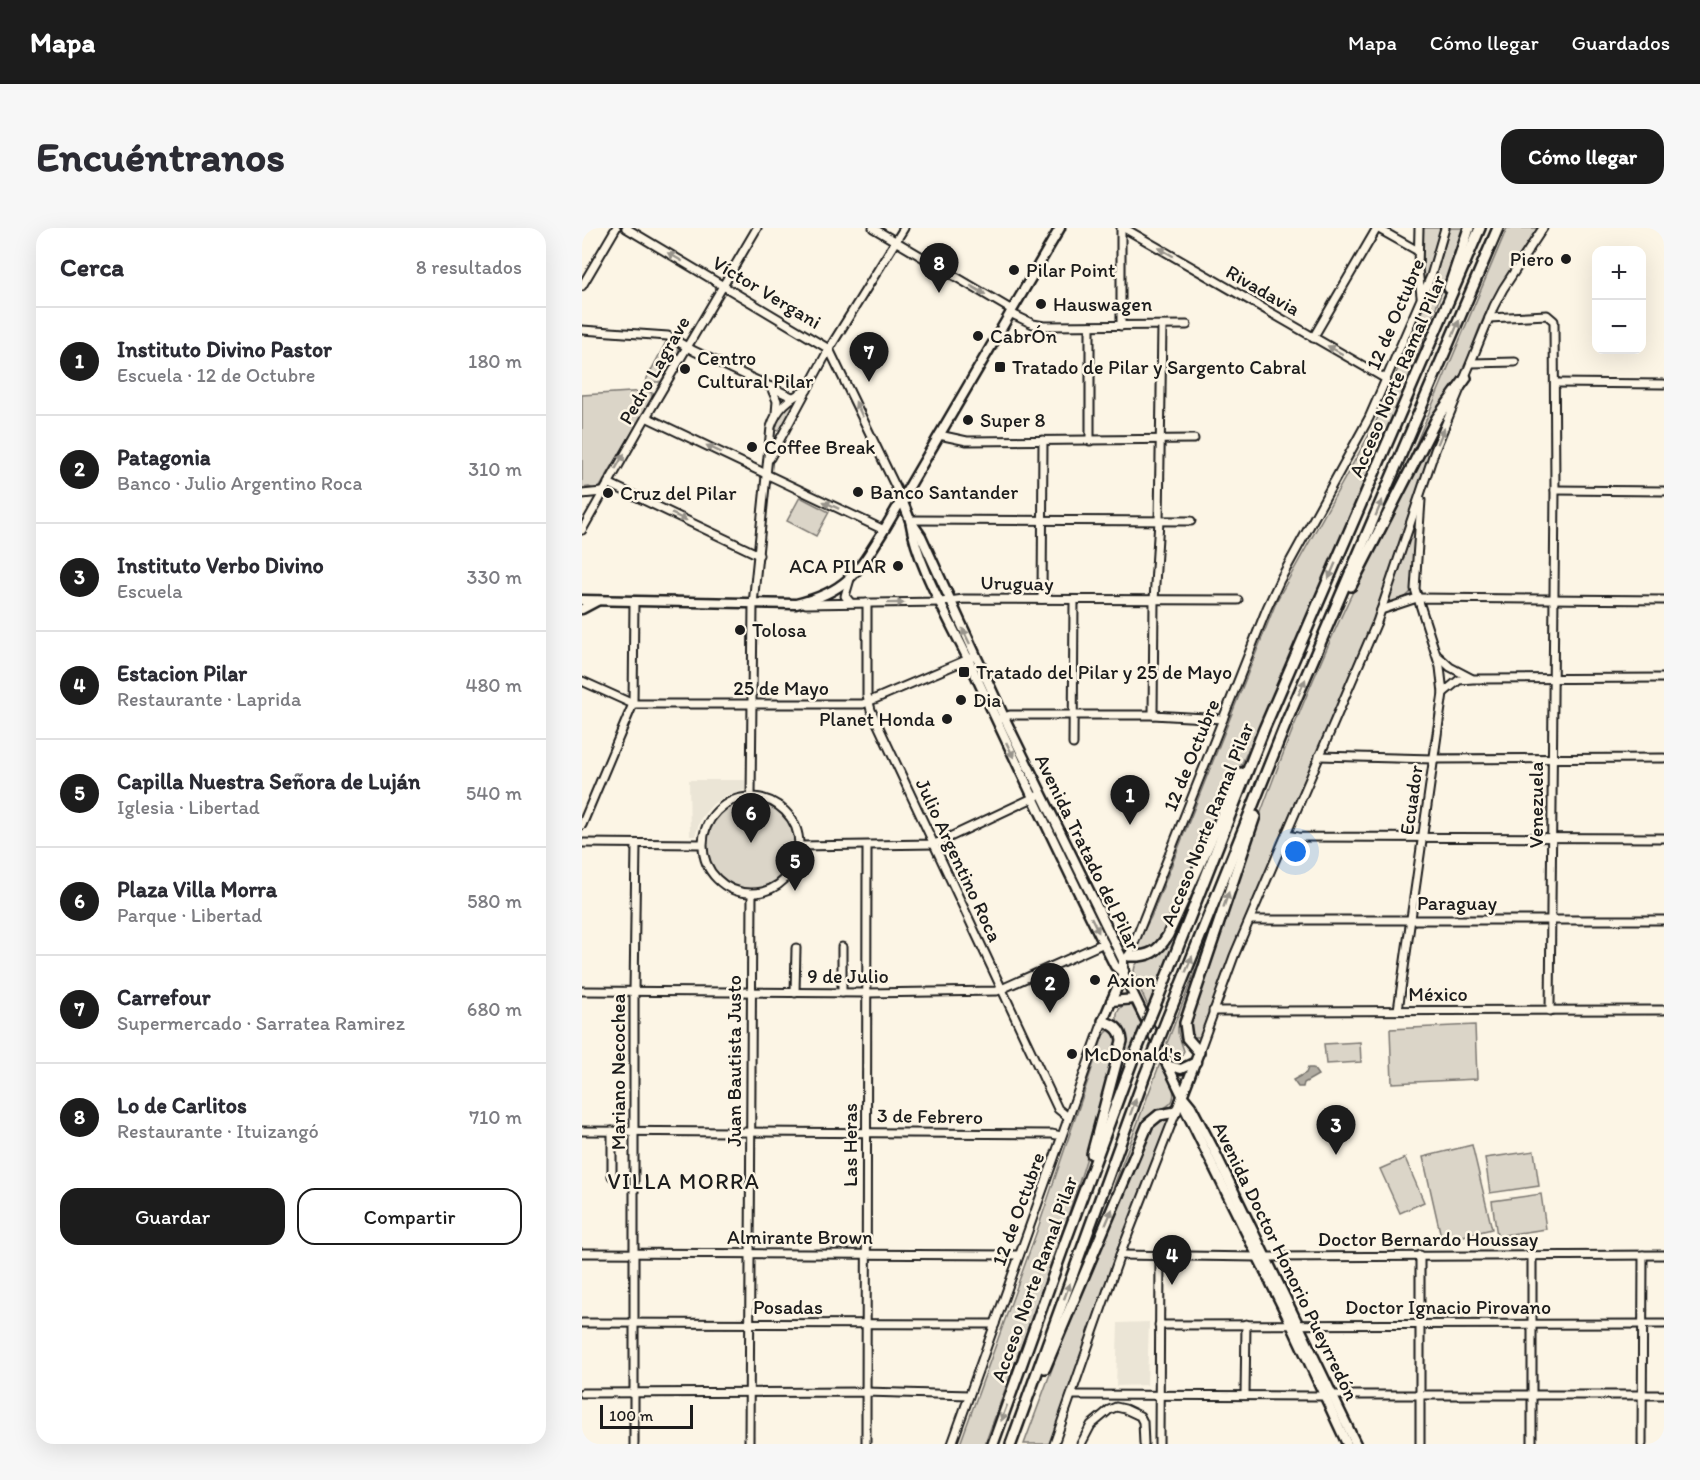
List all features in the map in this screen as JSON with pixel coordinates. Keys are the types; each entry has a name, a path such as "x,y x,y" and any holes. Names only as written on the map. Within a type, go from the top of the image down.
{"highway":[{"path":"1429,347 1469,228"},
{"name":"Acceso Norte Ramal Pilar","path":"993,1444 1133,1059 1264,729 1480,228"},
{"name":"Acceso Norte Ramal Pilar","path":"1011,1444 1167,1019 1286,723 1498,228"},
{"path":"1332,619 1358,575 1437,418 1466,378"},
{"path":"1199,1052 1185,1035 1186,1018 1286,723"},
{"path":"1130,956 1142,957 1152,954 1168,935 1237,780 1264,729"},
{"path":"1066,1240 1122,1044 1119,1030 1103,1021"},
{"path":"1018,1425 1037,1387 1148,1124 1159,1115 1176,1112"}],"main road":[{"path":"850,579 902,500 1060,228"},
{"name":"Avenida Tratado del Pilar","path":"902,500 910,520 921,536 945,601 1000,718 1033,798 1104,943 1116,966 1123,973"},
{"name":"Uruguay","path":"582,600 796,604 827,594 850,579"},
{"path":"582,609 600,599"},
{"name":"Avenida Tratado del Pilar","path":"1000,718 1042,794 1124,960 1123,973"},
{"name":"12 de Octubre","path":"1103,1021 1130,956"},
{"name":"Avenida Doctor Honorio Pueyrredón","path":"1123,973 1182,1095 1185,1109 1295,1324 1328,1395 1347,1444"},
{"path":"1111,1001 1135,999"},
{"path":"1176,1112 1199,1052"},
{"path":"1167,1065 1181,1069 1196,1062"},
{"name":"Avenida Doctor Honorio Pueyrredón","path":"1328,1395 1356,1444"}],"street":[{"path":"582,286 616,228"},
{"name":"Víctor Vergani","path":"626,228 829,350"},
{"name":"Pedro Lagrave","path":"582,530 757,228"},
{"path":"873,228 1038,325 1187,325"},
{"path":"769,461 829,350 904,228"},
{"path":"1121,326 1122,228"},
{"name":"Rivadavia","path":"1122,228 1386,379"},
{"path":"1313,338 1377,228 1418,251"},
{"path":"1419,228 1418,269 1421,297"},
{"name":"12 de Octubre","path":"1130,956 1274,593 1365,427 1436,263 1445,228"},
{"path":"1199,1052 1250,920 1381,609 1435,450 1489,318 1497,299 1543,228"},
{"name":"Venezuela","path":"1489,318 1547,315 1554,321 1553,838 1550,1011"},
{"path":"1090,326 1090,441"},
{"path":"1152,715 1154,600 1159,521 1162,326"},
{"path":"582,330 668,336 792,397 797,409"},
{"path":"829,350 902,500"},
{"path":"1472,363 1515,362"},
{"path":"1555,383 1664,384"},
{"path":"751,796 753,604 771,427 776,414 777,401 771,387"},
{"path":"776,414 792,397 807,390"},
{"path":"646,417 884,530"},
{"path":"771,427 782,434"},
{"path":"939,435 967,441 1194,439"},
{"path":"1042,599 1043,440"},
{"path":"608,483 759,555"},
{"path":"1555,490 1664,491"},
{"name":"Ecuador","path":"1398,1010 1443,693 1436,655 1415,589 1421,491"},
{"path":"582,494 602,492"},
{"path":"910,520 1191,521"},
{"path":"1408,528 1420,531"},
{"path":"850,579 845,596 850,602"},
{"name":"Uruguay","path":"796,604 945,601 964,598 1238,600"},
{"path":"1381,609 1417,598 1664,600"},
{"path":"1073,744 1074,600"},
{"path":"582,825 633,704 634,601"},
{"name":"Julio Argentino Roca","path":"867,603 868,703 1058,1109 1068,1117"},
{"path":"1436,655 1455,670 1473,679"},
{"name":"25 de Mayo","path":"582,681 633,704 868,703 972,657"},
{"path":"1454,684 1442,678 1446,671 1455,670"},
{"path":"1454,684 1455,670"},
{"path":"1443,693 1454,684 1473,679 1664,678"},
{"path":"1000,718 1152,715 1223,719"},
{"path":"1319,756 1433,759 1664,758"},
{"path":"800,846 935,844 1042,794"},
{"path":"751,796 768,799 781,807 791,818 798,831 800,846 792,871 783,881 772,889 752,894 732,890 711,874 705,862 702,844 704,831 719,808 730,801 751,796"},
{"path":"1286,835 1422,838 1664,838"},
{"path":"582,843 702,844"},
{"name":"Mariano Necochea","path":"634,1444 636,844"},
{"name":"Las Heras","path":"866,1444 867,846"},
{"name":"Juan Bautista Justo","path":"749,1444 752,894"},
{"name":"Paraguay","path":"1250,920 1664,920"},
{"name":"9 de Julio","path":"582,991 867,993 1002,990 1104,943"},
{"path":"842,947 842,993"},
{"path":"795,993 796,948"},
{"name":"México","path":"1213,1011 1664,1010"},
{"name":"12 de Octubre","path":"952,1444 1103,1021"},
{"path":"1054,1444 1120,1255 1176,1112"},
{"name":"3 de Febrero","path":"582,1131 866,1132 1052,1134 1061,1136"},
{"path":"612,1131 612,1176"},
{"name":"Almirante Brown","path":"582,1253 1019,1255"},
{"path":"1420,1254 1420,1444"},
{"name":"Doctor Bernardo Houssay","path":"1120,1255 1262,1257 1420,1254 1664,1255"},
{"path":"1532,1254 1532,1444"},
{"path":"1642,1255 1642,1444"},
{"path":"1158,1444 1160,1256"},
{"name":"Posadas","path":"582,1323 995,1324"},
{"path":"1245,1395 1246,1324"},
{"name":"Doctor Ignacio Pirovano","path":"1159,1325 1664,1324"},
{"path":"582,1393 866,1392 969,1395"},
{"path":"1072,1395 1664,1395"},
{"path":"1081,1444 1091,1425 1116,1407 1125,1408 1140,1416 1143,1422 1144,1444"}],"shaded area":[{"path":"1423,228 1443,228 1426,285 1423,284"},
{"path":"1450,228 1466,228 1414,366 1329,570 1211,830 1176,913 1156,948 1140,952 1137,949 1140,938 1151,917 1277,600 1375,424 1434,282"},
{"path":"1507,228 1538,228 1496,293 1480,325 1458,383 1395,493"},
{"path":"667,340 678,347 679,351 661,382 645,382"},
{"path":"647,391 652,393 652,399 600,487 596,490 589,487 582,488 582,395"},
{"path":"791,404 794,406 783,429 777,430 775,427 778,417"},
{"path":"1440,422 1442,424 1426,464 1380,606 1289,816 1203,1033 1200,1037 1192,1037 1188,1031 1188,1025 1205,973 1258,819 1298,717 1353,592"},
{"path":"800,497 829,512 816,536 787,521"},
{"path":"1414,531 1417,532 1413,588 1403,598 1389,603 1387,599"},
{"path":"689,780 745,780 745,790 725,796 713,804 701,818 695,836 690,836"},
{"path":"751,801 776,808 788,820 795,845 788,870 776,882 751,889 726,882 714,870 707,845 714,820 726,808"},
{"path":"1203,867 1150,1011 1137,982 1135,966 1138,962 1158,954 1168,940"},
{"path":"1204,948 1178,1027 1184,1051 1181,1056 1177,1057 1172,1054 1167,1043"},
{"path":"1125,1004 1132,1006 1143,1027 1098,1146 1123,1033 1117,1014"},
{"path":"1475,1025 1477,1079 1392,1083 1390,1029"},
{"path":"1109,1030 1116,1033 1117,1039 1114,1065 1078,1186 1048,1273 985,1444 960,1444 1037,1231 1103,1036"},
{"path":"1360,1042 1361,1062 1326,1064 1324,1044"},
{"path":"1160,1063 1172,1086 1174,1098 1166,1107 1145,1120 1094,1246 1115,1183"},
{"path":"1308,1068 1313,1068 1318,1075 1304,1083 1303,1087 1298,1087 1293,1080 1306,1073"},
{"path":"1158,1118 1167,1118 1169,1124 1052,1444 1024,1444 1069,1323 1147,1132"},
{"path":"1472,1145 1492,1229 1442,1241 1423,1157"},
{"path":"1534,1151 1539,1186 1490,1193 1485,1158"},
{"path":"1405,1158 1424,1202 1400,1213 1380,1169"},
{"path":"1541,1194 1546,1229 1497,1236 1492,1201"},
{"path":"1149,1322 1147,1385 1116,1386 1118,1323"}],"waterway":[{"path":"1430,745 1439,692"},
{"path":"1439,751 1443,754 1548,754"},
{"path":"1558,754 1664,754"}],"place":[{"name":"Piero","path":"1566,259"},
{"name":"Pilar Point","path":"1014,270"},
{"name":"Lo de Carlitos","path":"939,293"},
{"name":"Hauswagen","path":"1041,304"},
{"name":"CabrÓn","path":"978,336"},
{"name":"Tratado de Pilar y Sargento Cabral","path":"1000,367"},
{"name":"Centro Cultural Pilar","path":"685,369"},
{"name":"Carrefour","path":"869,382"},
{"name":"Super 8","path":"968,420"},
{"name":"Coffee Break","path":"752,447"},
{"name":"Banco Santander","path":"858,492"},
{"name":"Cruz del Pilar","path":"608,493"},
{"name":"ACA PILAR","path":"898,566"},
{"name":"Tolosa","path":"740,630"},
{"name":"Tratado del Pilar y 25 de Mayo","path":"964,672"},
{"name":"Dia","path":"961,700"},
{"name":"Planet Honda","path":"947,719"},
{"name":"Instituto Divino Pastor","path":"1130,825"},
{"name":"Plaza Villa Morra","path":"751,843"},
{"name":"Capilla Nuestra Señora de Luján","path":"795,891"},
{"name":"Axion","path":"1095,980"},
{"name":"Patagonia","path":"1050,1013"},
{"name":"McDonald's","path":"1072,1054"},
{"name":"Instituto Verbo Divino","path":"1336,1155"},
{"name":"Estacion Pilar","path":"1172,1285"}],"district":[{"name":"VILLA MORRA","path":"684,1181"}]}
